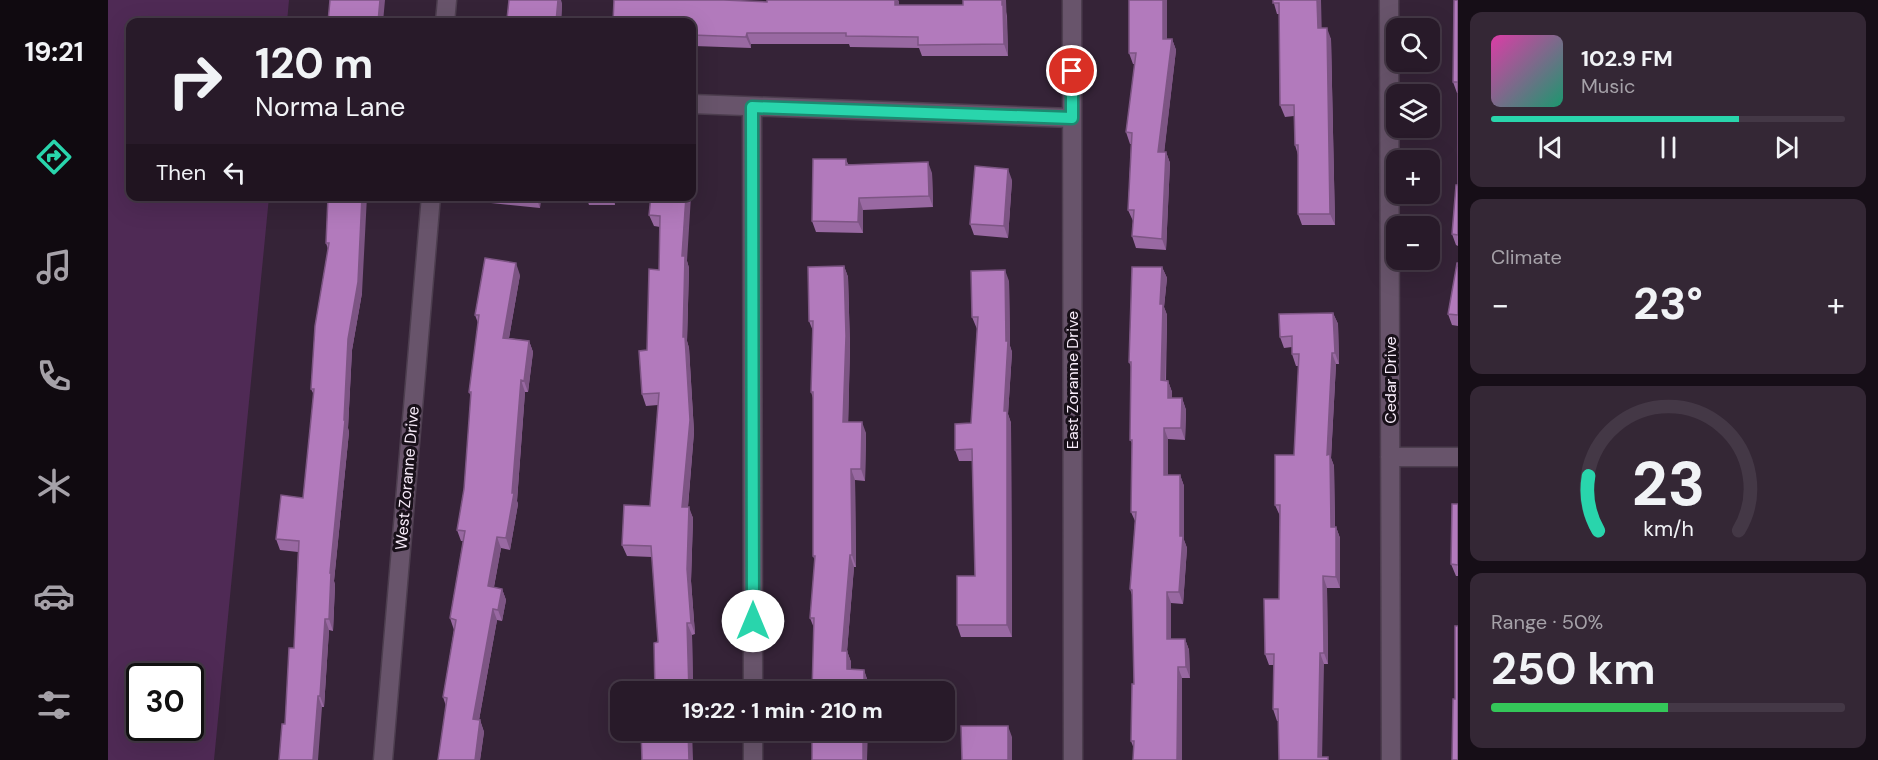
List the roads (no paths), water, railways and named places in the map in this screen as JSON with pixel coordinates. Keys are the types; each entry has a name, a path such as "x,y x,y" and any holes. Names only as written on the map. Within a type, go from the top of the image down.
{"street":[{"path":"445,18 447,0"},
{"name":"East Zoranne Drive","path":"1072,0 1073,760"},
{"name":"Cedar Drive","path":"1389,0 1391,760"},
{"path":"696,105 1072,118"},
{"path":"752,107 753,681"},
{"name":"West Zoranne Drive","path":"383,760 430,201"},
{"path":"1390,457 1458,457"},
{"path":"753,741 753,760"}]}
